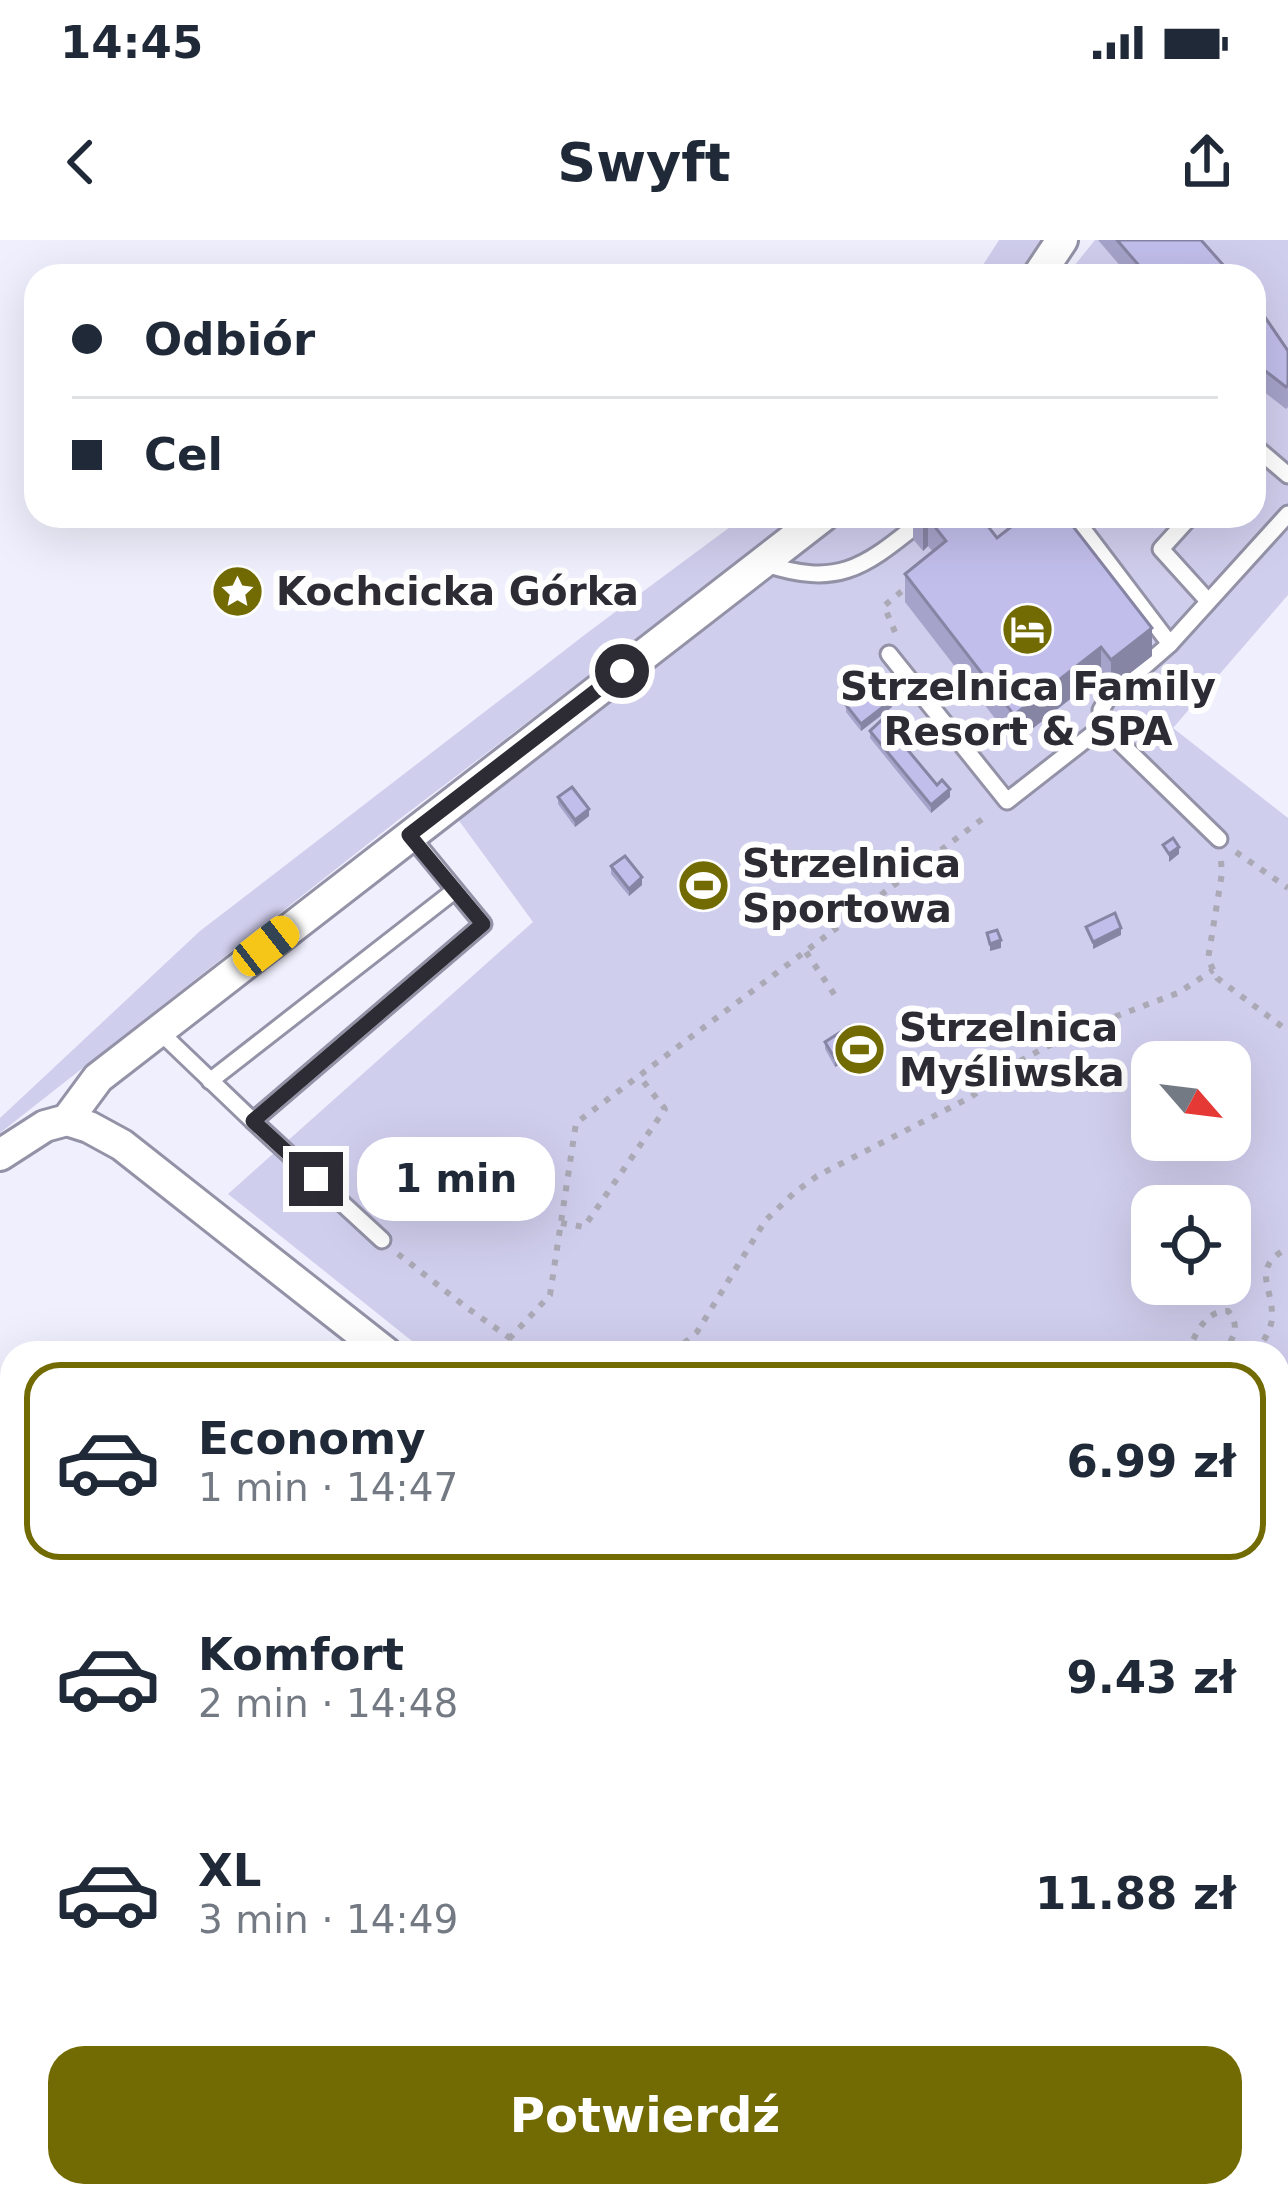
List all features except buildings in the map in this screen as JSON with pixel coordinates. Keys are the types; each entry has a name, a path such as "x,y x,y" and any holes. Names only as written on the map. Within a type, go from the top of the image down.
{"street":[{"path":"67,1120 98,1078 158,1030 808,528"},
{"path":"0,1155 45,1126 67,1120 89,1127 122,1145 371,1341"}],"lane":[{"path":"1219,839 1103,726 1101,710 1108,698 1170,644 1288,514"},
{"path":"763,563 791,572 827,574 855,568 913,528"},
{"path":"1082,528 1170,644"},
{"path":"1180,528 1162,549 1208,602"},
{"path":"889,654 1007,801 1103,726"},
{"path":"253,1121 483,924 409,835"},
{"path":"210,1081 454,891"},
{"path":"158,1030 382,1240"}],"path":[{"path":"889,654 900,643 884,606 915,580 890,547"},
{"path":"509,1339 550,1294 576,1123 1007,801"},
{"path":"1219,839 1288,888"},
{"path":"1219,839 1222,873 1208,959 1217,978 1288,1031"},
{"path":"806,952 838,1000"},
{"path":"687,1341 697,1332 765,1221 817,1176 971,1097 1032,1054 1178,993 1213,970"},
{"path":"561,1223 584,1227 665,1109 639,1076"},
{"path":"382,1240 512,1341"},
{"path":"1262,1341 1272,1316 1265,1274 1271,1260 1288,1248"},
{"path":"1192,1341 1210,1314 1228,1311 1237,1332 1232,1341"}],"shaded area":[{"path":"999,240 1049,240 1031,264 984,264"},
{"path":"1095,240 1288,240 1288,595 1173,728 1288,818 1288,1341 412,1341 228,1194 533,922 457,818 828,528 1266,528 1266,264 1076,264"},
{"path":"729,528 783,528 397,821 0,1133 0,1118 200,931"}],"place":[{"name":"Kochcicka Górka","path":"237,591"},
{"name":"Strzelnica Family Resort & SPA","path":"1028,629"},
{"name":"Strzelnica Sportowa","path":"703,885"},
{"name":"Strzelnica Myśliwska","path":"860,1049"}],"route":[{"path":"316,1179 253,1121 483,924 409,835 622,671"}]}
